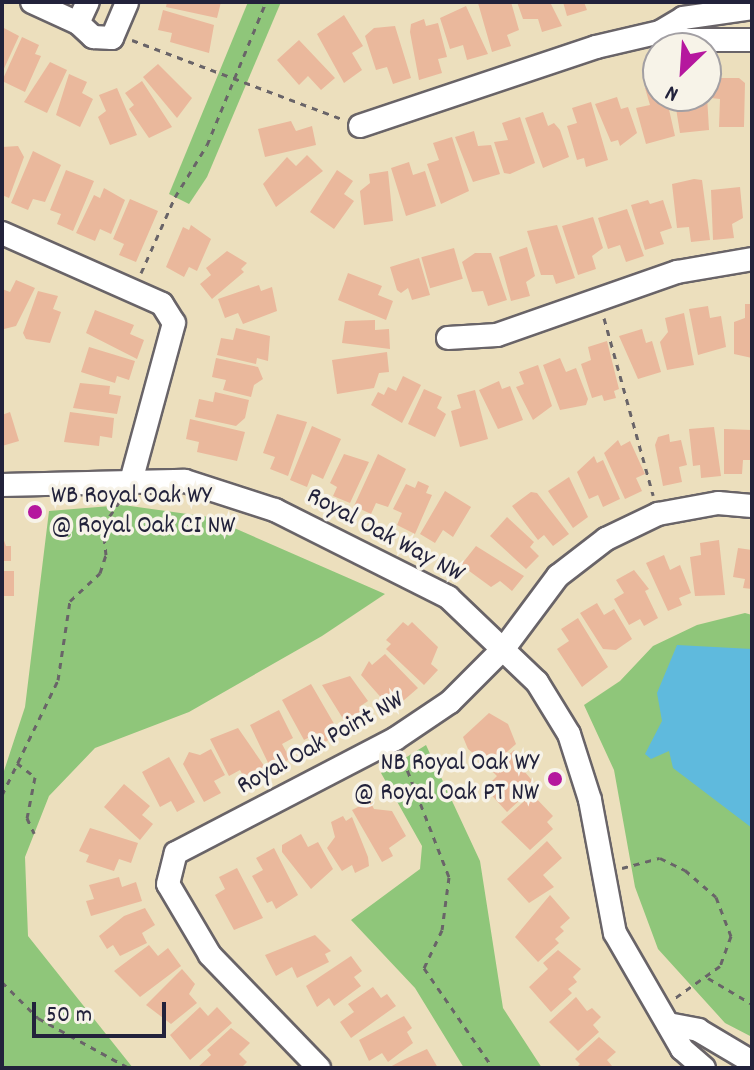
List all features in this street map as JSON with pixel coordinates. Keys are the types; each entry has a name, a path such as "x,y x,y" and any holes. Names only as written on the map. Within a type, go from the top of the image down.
{"street":[{"path":"32,2 78,23 93,37 112,38 127,2"},
{"path":"78,23 88,2"},
{"path":"660,32 683,18 752,8"},
{"path":"360,126 596,47 642,36"},
{"path":"722,40 752,40"},
{"path":"2,233 162,304 174,323 131,481"},
{"path":"448,338 497,335 677,272 752,259"},
{"name":"Royal Oak Way NW","path":"2,485 185,481 275,510 448,597 505,647 537,682 569,734 590,800 615,933 682,1049 704,1068"},
{"name":"Royal Oak Point NW","path":"319,1068 210,955 168,884 176,853 395,739 450,702 505,647 558,576 606,539 658,514 718,503 752,506"},
{"path":"662,1016 698,1030 752,1062"}],"path":[{"path":"132,291 234,79 266,2"},
{"path":"115,33 360,126"},
{"path":"598,301 658,514"},
{"path":"2,795 58,680 70,601 100,573 106,555 103,526 131,481"},
{"path":"395,739 449,877 442,930 424,968 493,1068"},
{"path":"17,763 35,777 27,818 34,833"},
{"path":"603,873 660,858 685,870 716,897 731,936 720,966 662,1016"},
{"path":"708,978 752,1004"},
{"path":"2,982 38,1018 129,1068"}],"green space":[{"path":"248,2 281,2 207,177 189,204 169,194"},
{"path":"123,505 209,517 385,594 322,636 189,712 95,748 49,796 25,857 28,936 133,1068 2,1068 2,777 25,707 49,511"},
{"path":"745,613 752,615 752,1037 725,1023 658,949 635,887 614,770 584,705 620,681 653,646 697,625"},
{"path":"426,745 480,861 503,1008 542,1068 464,1068 415,988 351,920 420,869 422,846 381,773"}],"water":[{"path":"677,645 752,649 752,828 673,768 669,751 651,759 645,754 662,721 657,693"}],"building":[{"path":"167,2 221,2 217,18 166,7"},
{"path":"511,2 519,30 507,35 511,46 492,52 478,3"},
{"path":"517,2 550,2 562,26 542,32 538,19 523,19"},
{"path":"563,2 584,2 587,10 567,16"},
{"path":"466,6 488,54 467,60 463,45 450,49 440,18"},
{"path":"163,10 214,25 209,53 170,42 172,33 158,30"},
{"path":"344,15 363,46 352,53 362,70 344,83 317,34"},
{"path":"424,19 426,26 438,23 447,57 438,59 442,73 419,80 410,32 411,24"},
{"path":"395,26 411,78 393,84 387,67 376,70 365,36 374,28"},
{"path":"2,27 19,36 2,73"},
{"path":"22,37 39,45 35,54 41,56 25,92 2,81"},
{"path":"299,40 335,78 321,90 308,76 299,85 277,60"},
{"path":"50,62 67,70 47,113 24,102"},
{"path":"158,64 192,98 177,118 143,77"},
{"path":"69,74 87,82 82,93 93,99 80,127 56,115"},
{"path":"722,78 739,78 745,83 744,127 719,127"},
{"path":"142,81 172,127 149,138 129,109 134,105 125,93"},
{"path":"117,88 137,135 110,145 98,117 106,111 99,95"},
{"path":"617,97 621,109 628,107 637,133 620,146 618,140 611,142 595,104"},
{"path":"591,102 608,160 586,167 584,158 577,160 567,126 577,123 572,108"},
{"path":"642,107 642,112 670,112 675,136 646,144 636,108"},
{"path":"543,112 548,126 554,123 560,130 569,157 543,168 525,118"},
{"path":"677,112 708,112 709,130 680,133"},
{"path":"520,117 535,163 510,174 504,173 494,142 508,140 502,123"},
{"path":"291,121 296,131 312,126 316,145 265,157 258,129"},
{"path":"474,131 478,146 491,145 500,174 473,182 455,137"},
{"path":"452,137 469,191 441,204 427,164 439,160 433,143"},
{"path":"18,146 24,157 9,198 2,195 2,147"},
{"path":"33,151 61,165 45,202 33,199 28,210 11,203"},
{"path":"307,155 323,171 276,207 263,184 287,157 296,166"},
{"path":"409,162 413,175 425,171 436,206 406,216 391,168"},
{"path":"66,170 94,181 73,231 57,224 61,214 50,210"},
{"path":"337,170 353,181 344,194 354,201 334,229 310,212"},
{"path":"388,171 393,221 364,225 360,191 370,183 369,174"},
{"path":"702,180 710,240 691,242 689,227 677,228 672,184"},
{"path":"740,187 743,218 732,224 734,238 713,240 711,190"},
{"path":"104,188 125,200 111,234 100,229 95,241 76,233 94,195 100,198"},
{"path":"130,199 158,211 136,262 119,255 124,244 113,239"},
{"path":"648,200 650,204 663,200 672,228 660,232 664,244 645,250 631,205"},
{"path":"627,209 644,256 626,262 620,245 608,249 598,218"},
{"path":"593,217 603,248 592,256 596,269 578,275 562,226"},
{"path":"191,225 211,239 197,271 189,267 184,277 166,267 183,227 189,230"},
{"path":"557,225 575,278 556,284 553,275 541,275 527,231"},
{"path":"527,247 535,276 526,282 530,296 511,301 499,257"},
{"path":"454,248 463,279 430,288 421,257"},
{"path":"227,251 247,263 241,269 244,272 212,299 200,284 211,275 206,268"},
{"path":"475,253 491,253 507,300 488,306 483,291 472,292 462,262"},
{"path":"419,258 430,295 412,300 408,288 401,293 397,290 390,267"},
{"path":"348,273 382,286 378,295 393,301 386,320 338,300"},
{"path":"16,280 35,288 16,326 4,329 2,289 10,292"},
{"path":"259,285 261,291 272,287 277,311 243,324 238,313 225,318 218,299"},
{"path":"38,291 58,296 53,309 61,312 50,343 26,339 23,333"},
{"path":"745,304 752,304 752,358 734,354 734,322 745,318"},
{"path":"708,306 710,318 721,316 726,347 698,355 689,309"},
{"path":"95,310 134,325 130,334 144,340 137,359 86,333"},
{"path":"684,313 694,365 667,370 660,342 668,332 665,318"},
{"path":"375,320 375,330 389,329 390,349 342,343 345,321"},
{"path":"236,328 270,336 268,361 257,358 256,364 217,355 221,338 233,340"},
{"path":"642,329 646,343 652,341 661,372 638,379 619,336"},
{"path":"607,341 619,389 614,391 616,398 604,401 602,395 592,398 581,364 591,360 588,347"},
{"path":"89,347 135,361 129,380 117,376 115,383 81,372"},
{"path":"387,352 389,372 379,373 374,388 337,394 332,360"},
{"path":"216,358 258,367 263,379 254,385 251,397 223,390 226,380 212,377"},
{"path":"560,358 566,372 576,368 588,399 586,405 560,410 543,365"},
{"path":"538,365 552,406 533,420 516,387 524,384 519,372"},
{"path":"403,376 421,385 402,423 371,405 378,392 384,395 388,387 396,391"},
{"path":"499,381 502,389 510,386 523,420 498,429 479,390"},
{"path":"80,383 110,386 109,394 121,396 117,414 73,408"},
{"path":"424,389 442,397 437,408 446,414 435,437 408,424"},
{"path":"475,390 488,439 460,447 451,411 461,408 457,395"},
{"path":"215,392 249,400 245,418 236,426 195,417 199,399 213,402"},
{"path":"10,412 19,441 2,446 2,415"},
{"path":"70,412 114,418 112,438 100,436 99,446 64,442"},
{"path":"277,414 307,422 288,476 270,469 275,457 263,453"},
{"path":"190,419 245,432 237,461 197,452 199,442 186,439"},
{"path":"312,426 341,439 323,479 312,474 307,487 290,480"},
{"path":"714,427 721,476 701,478 700,465 693,466 689,429"},
{"path":"724,429 752,430 752,460 743,460 742,474 724,474"},
{"path":"669,434 670,442 681,440 687,465 679,467 682,482 663,486 655,445 658,437"},
{"path":"618,440 621,446 630,441 645,474 636,478 642,491 625,499 604,453"},
{"path":"344,454 369,462 350,503 333,496 337,487 330,483"},
{"path":"378,454 406,469 388,507 376,503 371,514 354,506"},
{"path":"594,456 597,463 603,460 620,499 603,507 598,495 589,499 577,472"},
{"path":"569,477 588,517 573,528 548,491"},
{"path":"418,481 429,486 426,493 432,495 415,534 397,525 402,513 393,509 406,484 415,488"},
{"path":"445,491 471,507 453,537 443,530 435,543 420,534"},
{"path":"531,492 537,493 569,534 553,546 544,535 538,540 512,506"},
{"path":"507,517 534,542 530,547 539,556 526,569 490,536"},
{"path":"2,535 6,546 11,546 11,561 2,561"},
{"path":"719,540 725,595 695,596 690,557 701,555 700,543"},
{"path":"476,546 524,576 512,591 500,581 491,587 461,565"},
{"path":"738,548 752,550 752,589 743,588 745,579 733,577"},
{"path":"664,555 670,570 680,565 691,593 679,598 682,605 668,611 646,563"},
{"path":"634,570 649,589 645,591 658,618 644,626 640,619 629,625 614,599 624,593 616,580"},
{"path":"2,571 14,571 14,596 2,596"},
{"path":"597,603 604,615 614,609 632,639 616,650 603,649 580,613"},
{"path":"578,618 608,667 582,687 557,649 569,641 561,629"},
{"path":"403,622 408,626 412,622 438,647 431,664 438,670 424,685 386,649 391,644 386,640"},
{"path":"385,654 418,688 403,701 396,693 385,702 361,675 369,661 372,665"},
{"path":"350,676 368,701 359,707 367,720 350,730 322,685"},
{"path":"311,684 340,734 321,744 317,733 304,740 282,700"},
{"path":"279,710 293,738 282,744 290,759 271,769 250,725"},
{"path":"489,713 508,724 516,744 490,767 468,749 463,737"},
{"path":"238,728 267,770 246,781 240,770 229,776 210,739"},
{"path":"211,749 225,775 214,781 221,793 204,802 183,764 189,752 200,755"},
{"path":"514,750 529,766 524,771 536,785 507,812 485,788 497,776 492,771"},
{"path":"169,757 195,802 177,812 171,801 160,807 142,772"},
{"path":"124,784 150,806 142,815 153,824 140,840 104,807"},
{"path":"532,794 553,816 547,822 553,829 530,850 501,822"},
{"path":"370,801 374,809 392,811 406,836 389,848 393,856 382,862 352,810"},
{"path":"343,816 346,821 352,817 368,857 369,866 355,873 352,865 342,871 327,848 335,837 331,822"},
{"path":"90,828 138,843 131,863 119,859 114,871 86,862 89,855 79,851"},
{"path":"301,834 308,847 318,842 333,869 311,889 282,852 282,845"},
{"path":"547,841 562,858 543,875 554,887 529,903 507,879"},
{"path":"274,848 298,895 276,909 272,901 267,903 252,876 263,870 256,858"},
{"path":"237,868 263,918 234,930 215,895 225,889 219,877"},
{"path":"119,877 122,887 136,882 142,901 91,916 86,901 94,899 89,885"},
{"path":"550,895 570,918 560,927 564,931 555,939 559,943 538,962 515,937"},
{"path":"145,908 155,925 142,933 147,943 120,956 113,945 107,949 99,936 124,916"},
{"path":"315,935 331,951 325,954 329,962 297,978 292,967 276,976 265,955"},
{"path":"149,945 158,956 168,948 181,966 140,997 114,971"},
{"path":"558,950 581,969 573,977 577,982 568,989 572,993 551,1012 529,987 548,969 543,963"},
{"path":"351,956 362,971 354,977 361,986 334,1006 329,998 317,1007 306,986"},
{"path":"182,969 195,984 189,994 197,1003 171,1024 146,1005"},
{"path":"373,987 381,998 387,994 396,1006 351,1038 340,1022 354,1012 348,1004"},
{"path":"576,997 587,1011 592,1008 601,1017 593,1025 599,1032 578,1051 549,1022"},
{"path":"200,1007 208,1016 217,1007 232,1023 190,1060 170,1035"},
{"path":"404,1016 412,1028 407,1032 413,1043 388,1062 382,1053 369,1061 359,1040"},
{"path":"231,1028 250,1043 239,1054 247,1062 241,1068 197,1068 211,1055 207,1050"},
{"path":"599,1037 616,1052 607,1060 612,1066 576,1068 580,1064 575,1059"},
{"path":"427,1049 438,1068 388,1068 403,1060"}],"place":[{"name":"WB Royal Oak WY @ Royal Oak CI NW","path":"35,512"},
{"name":"NB Royal Oak WY @ Royal Oak PT NW","path":"555,779"}]}
